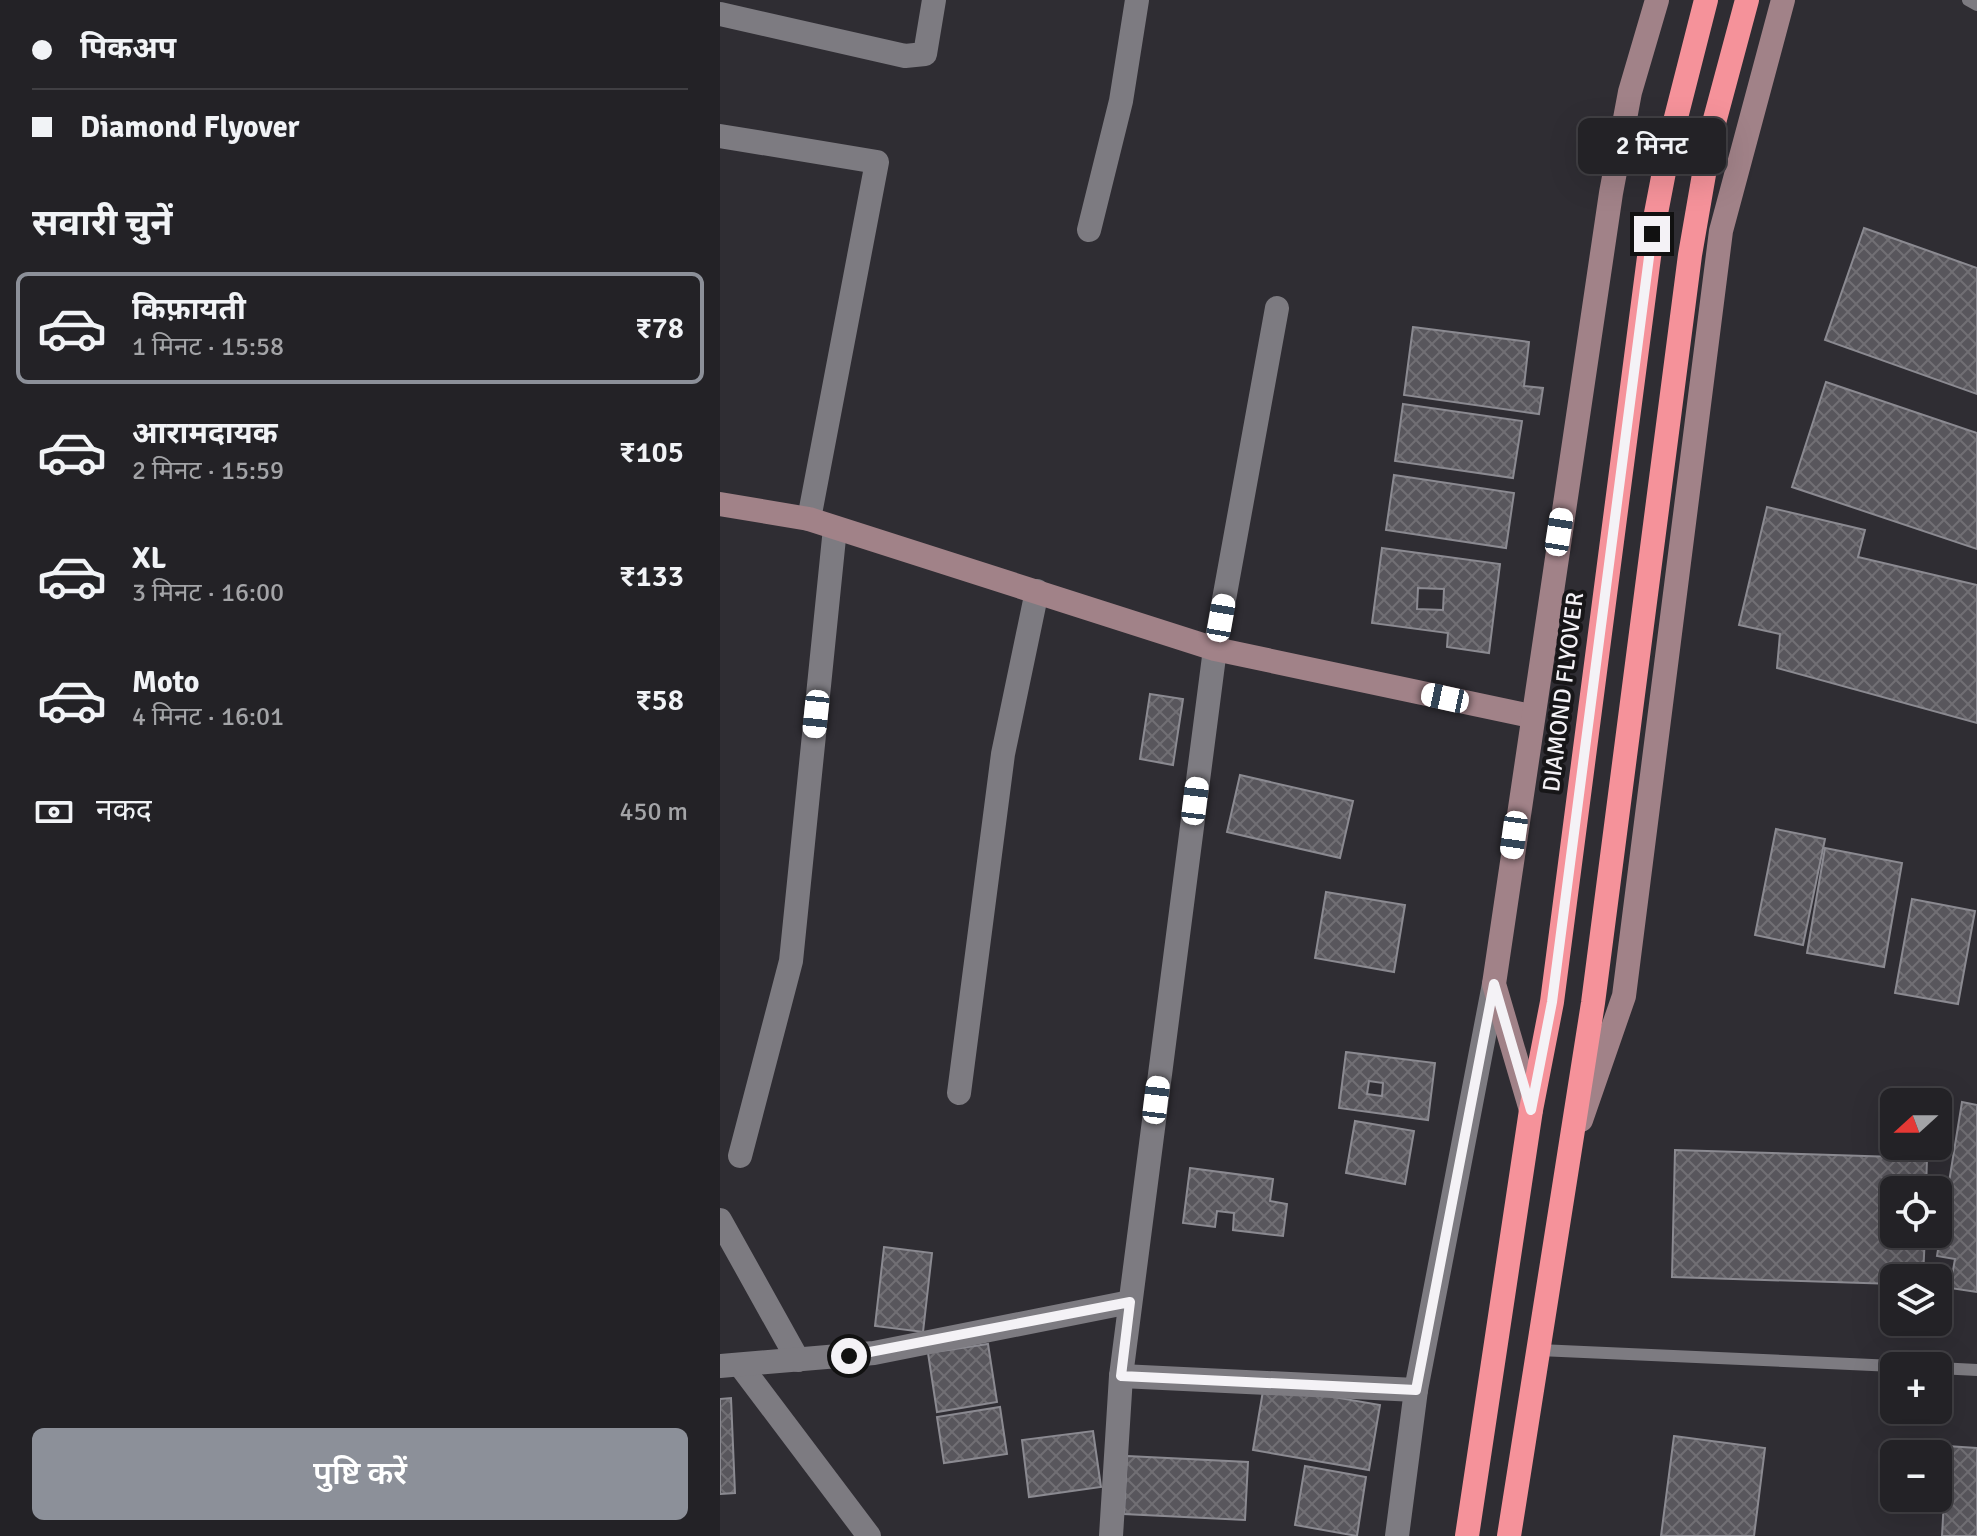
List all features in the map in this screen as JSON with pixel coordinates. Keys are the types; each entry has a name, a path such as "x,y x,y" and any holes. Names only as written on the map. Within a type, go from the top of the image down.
{"highway":[{"name":"DIAMOND FLYOVER","path":"1467,1536 1531,1110 1552,1002 1652,234 1670,141 1706,0"},
{"path":"1509,1536 1593,1003 1690,255 1711,134 1747,0"}],"street":[{"path":"720,14 905,56 925,54 934,0"},
{"path":"1089,230 1121,101 1137,0"},
{"path":"1397,1536 1416,1390 1494,984 1531,716 1611,193 1630,92 1657,0"},
{"path":"1572,1148 1624,996 1721,231 1783,0"},
{"path":"720,136 877,162 809,519"},
{"path":"1111,1536 1121,1376 1215,649 1277,308"},
{"path":"720,504 809,519 1215,649 1531,716"},
{"path":"740,1156 791,961 835,528"},
{"path":"959,1093 1003,754 1037,591"},
{"path":"1494,984 1531,1110"},
{"path":"720,1220 798,1360"},
{"path":"730,1365 874,1353 1130,1302"},
{"path":"730,1365 869,1536"},
{"path":"1121,1376 1416,1390"}],"lane":[{"path":"1968,0 1977,5"},
{"path":"1539,1350 1880,1365"},
{"path":"1952,1369 1977,1370"}],"building":[{"path":"1864,228 1977,268 1977,394 1825,340"},
{"path":"1413,327 1529,342 1524,386 1543,388 1539,414 1404,395"},
{"path":"1826,382 1977,433 1977,549 1792,487"},
{"path":"1403,404 1522,421 1513,478 1395,461"},
{"path":"1394,475 1514,493 1506,548 1386,530"},
{"path":"1767,507 1865,530 1858,557 1977,585 1977,723 1777,668 1780,634 1739,625"},
{"path":"1382,548 1500,564 1489,653 1447,647 1448,633 1372,623","holes":["1418,588 1444,589 1443,610 1417,609"]},
{"path":"1150,694 1183,699 1173,765 1140,759"},
{"path":"1240,775 1353,801 1340,858 1227,832"},
{"path":"1776,829 1825,839 1803,945 1755,935"},
{"path":"1825,848 1902,863 1884,967 1807,953"},
{"path":"1326,892 1405,905 1394,972 1315,958"},
{"path":"1912,899 1975,911 1958,1004 1895,993"},
{"path":"1346,1052 1435,1063 1428,1120 1339,1108","holes":["1369,1081 1383,1083 1382,1096 1367,1094"]},
{"path":"1962,1102 1977,1105 1977,1292 1952,1288 1955,1259 1937,1256 1938,1248 1952,1248 1950,1176"},
{"path":"1355,1121 1414,1131 1405,1184 1346,1173"},
{"path":"1675,1150 1927,1160 1926,1176 1880,1176 1880,1248 1924,1248 1924,1264 1880,1264 1880,1284 1672,1277"},
{"path":"1190,1168 1273,1179 1270,1201 1287,1204 1283,1236 1233,1230 1234,1213 1217,1211 1215,1227 1183,1223"},
{"path":"884,1247 932,1253 923,1332 875,1326"},
{"path":"988,1344 997,1402 937,1412 928,1353"},
{"path":"1264,1385 1380,1405 1369,1470 1253,1450"},
{"path":"731,1398 735,1493 720,1494 720,1399"},
{"path":"1000,1407 1007,1454 944,1463 937,1417"},
{"path":"1093,1431 1101,1487 1029,1497 1022,1440"},
{"path":"1674,1436 1765,1448 1754,1536 1661,1536"},
{"path":"1952,1446 1977,1448 1977,1536 1942,1536 1943,1512 1952,1512"},
{"path":"1127,1456 1248,1462 1245,1520 1124,1514"},
{"path":"1305,1466 1366,1477 1357,1536 1295,1525"}],"route":[{"path":"849,1356 1130,1302 1121,1376 1416,1390 1494,984 1531,1110 1552,1002 1652,234"}]}
